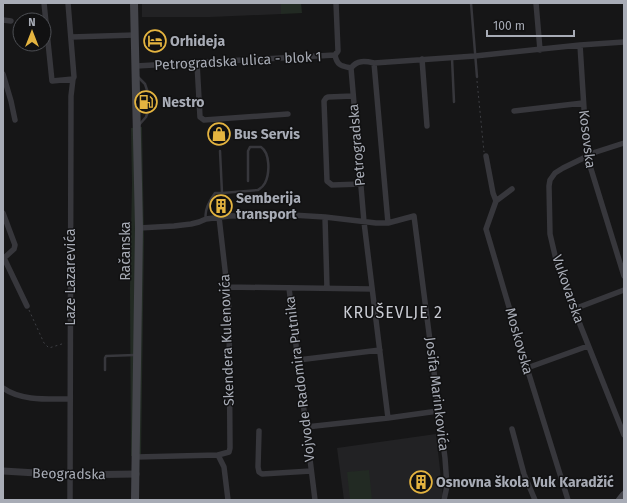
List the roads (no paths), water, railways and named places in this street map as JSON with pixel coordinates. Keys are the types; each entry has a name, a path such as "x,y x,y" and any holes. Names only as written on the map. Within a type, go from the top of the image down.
{"main road":[{"name":"Račanska","path":"134,3 139,228 135,500"},
{"path":"620,500 624,495"}],"street":[{"path":"44,3 52,81 73,79"},
{"name":"Laze Lazarevića","path":"68,3 74,77 71,96 70,500"},
{"name":"Petrogradska ulica - blok 1","path":"136,70 197,63 335,55 338,51 336,3"},
{"path":"536,3 540,50"},
{"path":"3,20 11,21"},
{"path":"71,36 135,35"},
{"path":"335,55 339,64 351,68 354,64 365,61 374,63 452,58 624,42"},
{"name":"Kosovska","path":"580,45 587,156 624,276"},
{"path":"422,59 427,126"},
{"path":"197,63 200,117 204,120 288,114"},
{"path":"139,228 185,225 219,217 292,215 388,223 374,63"},
{"name":"Petrogradska","path":"351,68 364,222 388,418"},
{"path":"3,74 15,120"},
{"path":"353,96 328,97 324,101 327,181 332,185 361,184"},
{"path":"514,111 583,103"},
{"name":"Vukovarska","path":"624,143 596,152 567,166 555,173 550,180 549,186 550,234 557,264 624,435"},
{"path":"486,156 496,201 512,189"},
{"name":"Moskovska","path":"496,201 486,229 568,500"},
{"path":"3,213 15,245 14,249 4,258 27,306"},
{"name":"Josifa Marinkovića","path":"388,223 414,216 445,458 447,486 444,500"},
{"name":"Skendera Kulenovića","path":"218,455 229,452 230,448 229,310 219,217"},
{"path":"325,217 327,288"},
{"path":"227,287 372,289"},
{"name":"Vojvode Radomira Putnika","path":"289,288 315,500"},
{"path":"574,309 624,290"},
{"path":"527,368 588,346"},
{"path":"298,360 380,350"},
{"path":"3,388 9,393 26,397 70,399"},
{"path":"306,427 438,411"},
{"path":"512,429 524,474 535,500"},
{"name":"Vojvode Radomira Putnika","path":"259,430 259,472 262,474 311,471"},
{"path":"136,457 218,455 224,467 228,500"},
{"name":"Beogradska","path":"3,471 70,475 136,474"}],"lane":[{"path":"471,3 477,77"},
{"path":"452,58 454,102"},
{"path":"136,70 145,84 148,93"},
{"path":"137,127 146,117 148,111"},
{"path":"206,220 205,212 215,194 258,190 262,188 267,178 268,163 265,150 261,147 250,147 248,151 248,181"},
{"path":"220,151 222,193"},
{"path":"105,370 106,356 138,355"}],"place":[{"name":"Orhideja","path":"155,41"},
{"name":"Nestro","path":"146,102"},
{"name":"Bus Servis","path":"219,134"},
{"name":"Semberija transport","path":"221,206"},
{"name":"Osnovna škola Vuk Karadžić","path":"421,482"}],"district":[{"name":"KRUŠEVLJE 2","path":"393,312"}]}
